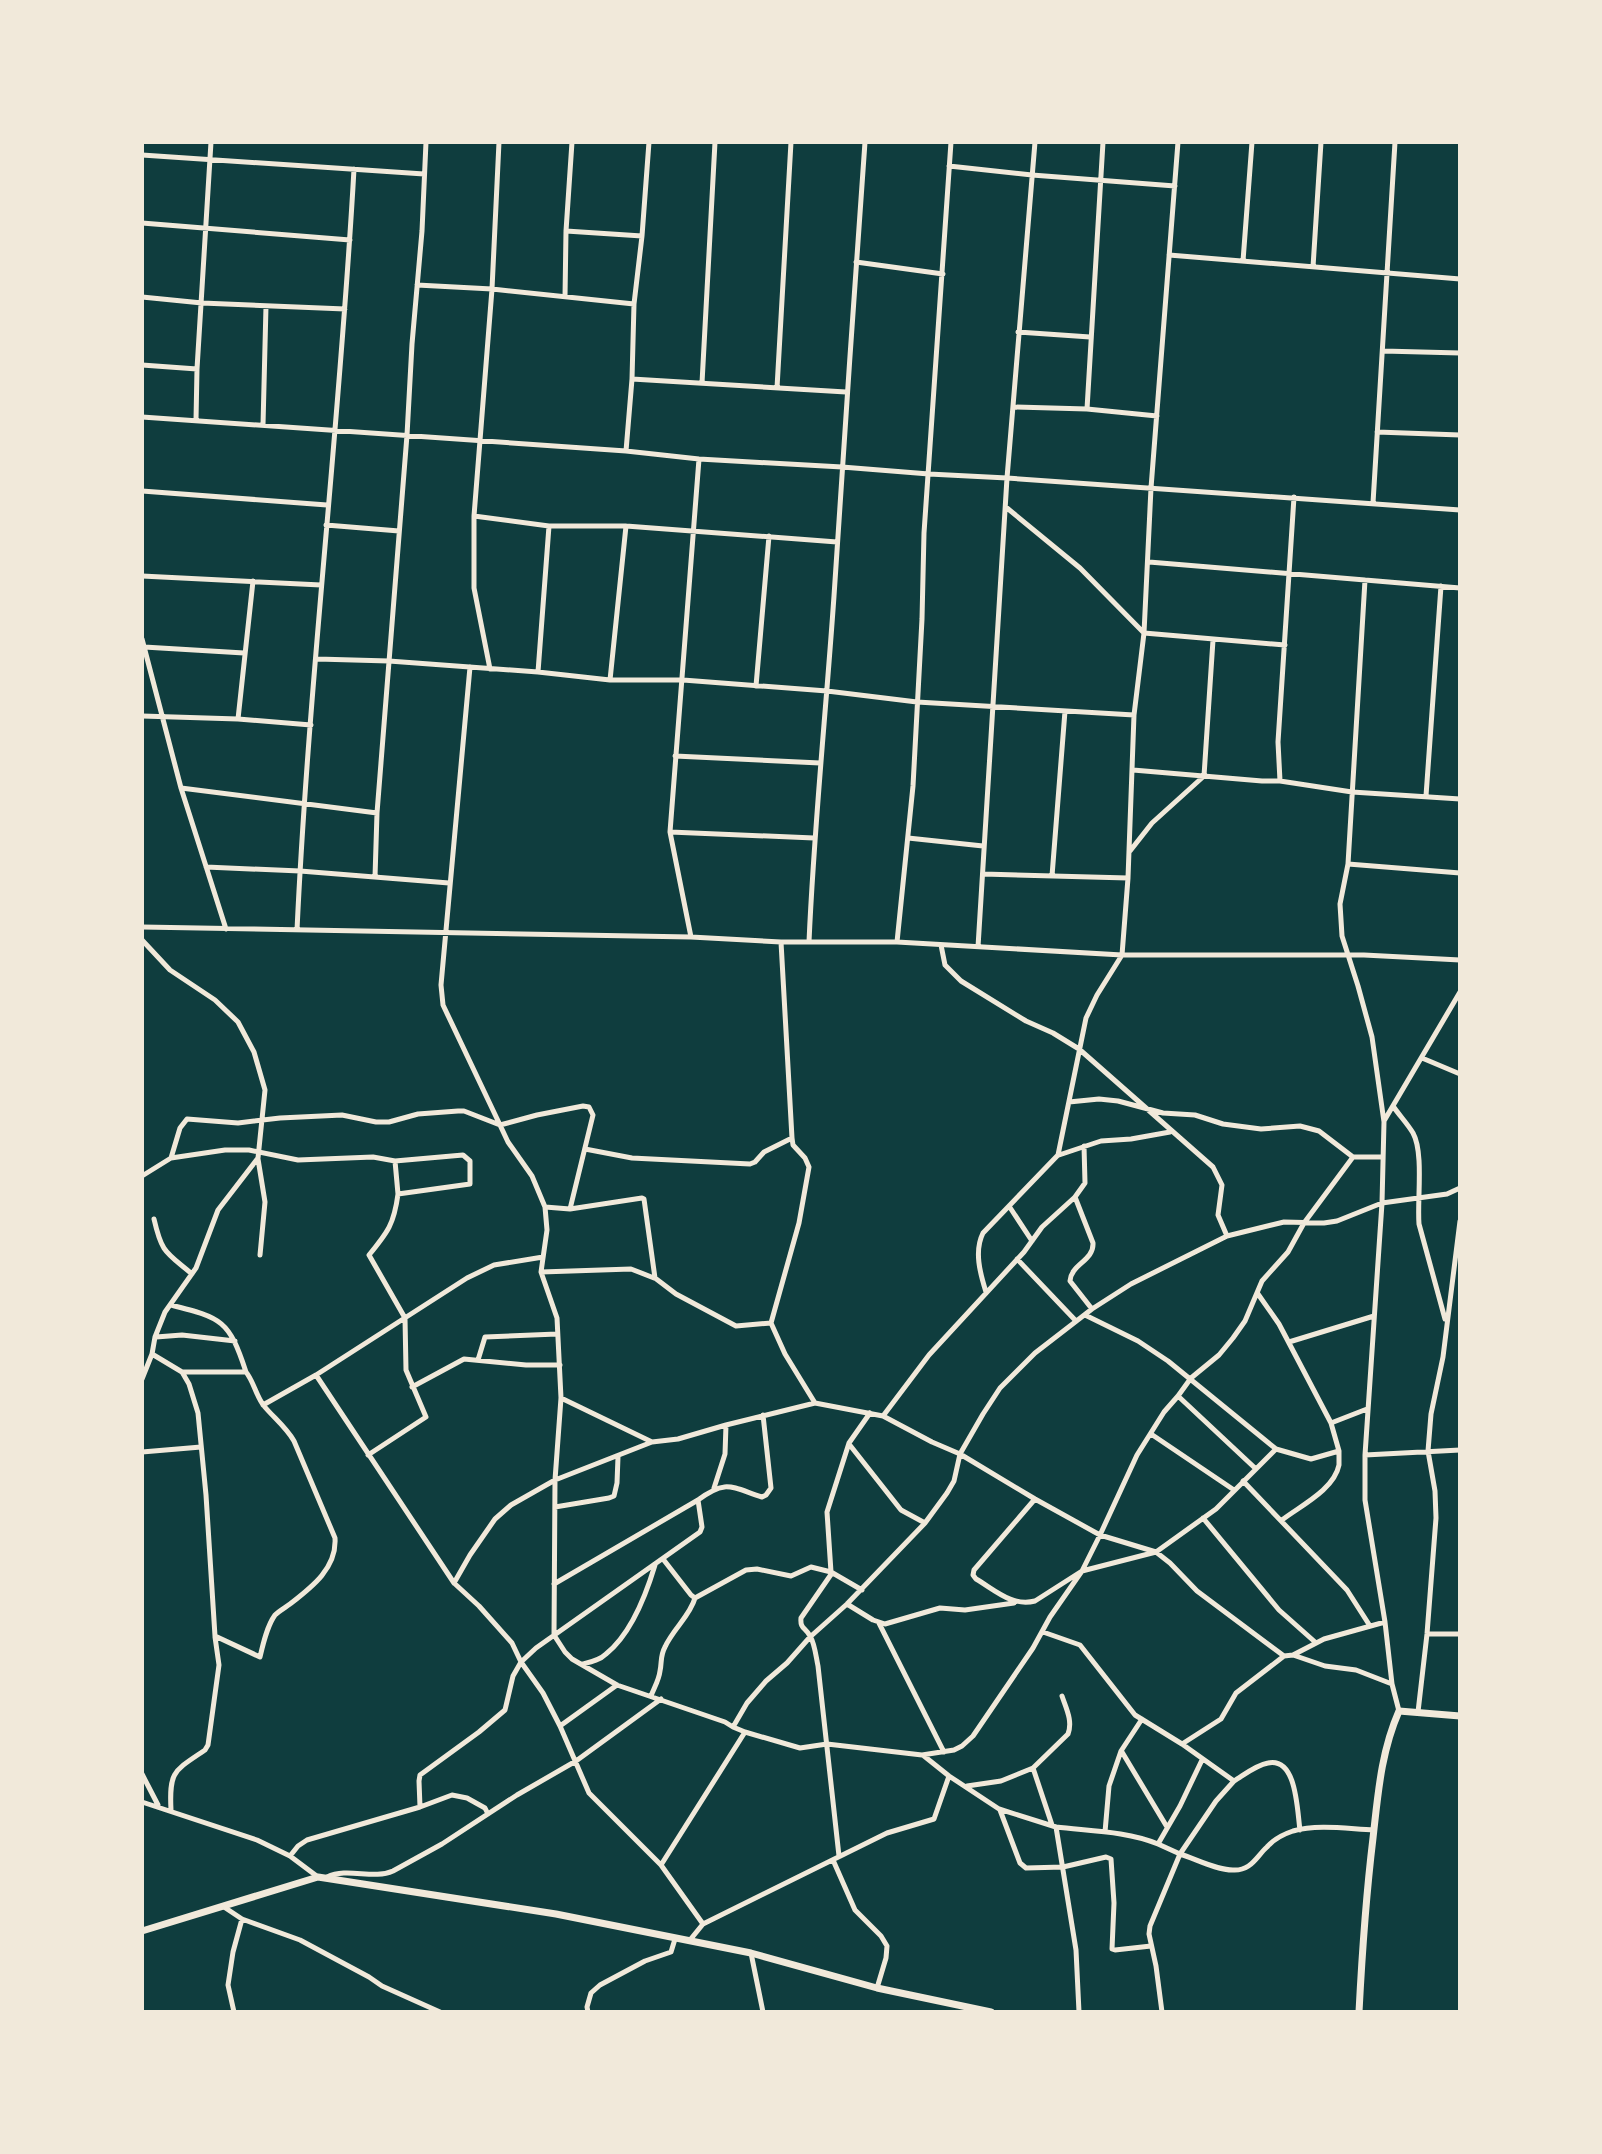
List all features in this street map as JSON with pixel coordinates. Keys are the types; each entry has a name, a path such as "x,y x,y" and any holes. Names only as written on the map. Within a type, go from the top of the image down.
{"street":[{"path":"196,420 211,142"},
{"path":"375,877 377,813 422,231 426,142"},
{"path":"490,669 474,588 474,516 492,289 499,142"},
{"path":"565,297 572,142"},
{"path":"626,451 634,304 649,142"},
{"path":"702,383 715,142"},
{"path":"777,388 791,142"},
{"path":"809,942 865,142"},
{"path":"897,942 908,838 924,533 951,142"},
{"path":"978,947 1007,478 1035,142"},
{"path":"1087,409 1103,142"},
{"path":"1058,1155 1086,1018 1122,955 1130,851 1134,715 1144,633 1151,488 1178,142"},
{"path":"1243,261 1252,142"},
{"path":"1313,267 1321,142"},
{"path":"1373,503 1395,142"},
{"path":"142,155 424,174"},
{"path":"949,166 1175,186"},
{"path":"297,930 354,169"},
{"path":"142,223 350,240"},
{"path":"566,231 642,236"},
{"path":"1169,255 1460,279"},
{"path":"856,262 943,274"},
{"path":"417,285 492,289 634,304"},
{"path":"142,297 202,303 345,309"},
{"path":"263,425 266,306"},
{"path":"1018,332 1090,337"},
{"path":"1383,351 1460,353"},
{"path":"142,365 197,369"},
{"path":"632,379 846,392"},
{"path":"1013,407 1087,409 1157,416"},
{"path":"142,417 626,451 699,459 1460,510"},
{"path":"1377,432 1460,435"},
{"path":"691,937 670,832 699,459"},
{"path":"142,491 327,505"},
{"path":"1280,781 1278,742 1294,497"},
{"path":"1006,507 1080,568 1144,633 1285,645"},
{"path":"474,516 549,526 626,526 837,542"},
{"path":"326,525 399,531"},
{"path":"538,672 549,526"},
{"path":"610,680 626,526"},
{"path":"756,686 769,536"},
{"path":"1149,562 1460,588"},
{"path":"142,576 321,585"},
{"path":"1359,2012 1367,1893 1382,1762 1399,1711 1392,1684 1365,1500 1367,1409 1382,1203 1384,1122 1372,1037 1342,936 1340,904 1348,864 1365,580"},
{"path":"238,719 253,581"},
{"path":"1426,796 1441,586"},
{"path":"142,639 181,788 226,929"},
{"path":"1130,851 1169,807 1204,776 1213,640"},
{"path":"144,647 244,653"},
{"path":"317,659 389,661 610,680 683,680 827,691 917,702 1134,715"},
{"path":"470,667 449,883 441,985 443,1005 508,1142 532,1176 545,1207 547,1230 541,1272 557,1318 561,1398 555,1480 554,1635 565,1652 617,1685 788,1746 800,1748 827,1744 922,1755 962,1746 973,1736 1082,1571 1137,1455 1164,1412 1191,1378 1219,1355 1233,1338 1245,1321 1262,1281 1288,1252 1304,1223 1353,1157"},
{"path":"1052,876 1065,711"},
{"path":"142,716 311,725"},
{"path":"675,756 820,763"},
{"path":"1133,770 1280,781 1352,792 1460,799"},
{"path":"181,788 377,813"},
{"path":"670,832 814,838"},
{"path":"908,838 983,846"},
{"path":"1348,864 1460,873"},
{"path":"206,867 449,883"},
{"path":"983,874 1128,878"},
{"path":"142,927 897,942 1122,955 1347,955 1460,960"},
{"path":"142,940 170,970 215,1000 238,1022 254,1052 265,1090 258,1155 265,1202 260,1255"},
{"path":"781,942 792,1138 793,1145 809,1167 799,1223 771,1323 785,1354 815,1403"},
{"path":"941,945 945,965 961,981 1079,1049 1213,1167 1222,1185 1218,1215 1227,1236"},
{"path":"1384,1122 1460,992"},
{"path":"1422,1058 1460,1074"},
{"path":"1069,1102 1099,1099 1261,1129 1308,1127 1319,1131 1353,1157 1383,1157"},
{"path":"171,1158 180,1128 187,1119 238,1123 342,1115 389,1122 418,1114 464,1111 500,1125 583,1106 589,1107 593,1115 570,1209"},
{"path":"1393,1106 1417,1143 1419,1224 1446,1324"},
{"path":"986,1292 979,1266 983,1233 1058,1155 1101,1141 1171,1132"},
{"path":"585,1149 632,1158 750,1164 764,1152 792,1138"},
{"path":"883,1416 929,1355 1051,1217 1075,1197 1085,1183 1084,1146"},
{"path":"142,1176 171,1158 225,1150 249,1150 258,1155 298,1160 373,1157 395,1161 463,1155 470,1161 470,1184 398,1194"},
{"path":"142,1379 165,1312 192,1274 218,1210 258,1155"},
{"path":"368,1455 425,1419 425,1412 406,1370 405,1318 369,1255 392,1224 398,1194 395,1161"},
{"path":"733,1727 747,1703 925,1523 954,1481 960,1454 1000,1388 1035,1353 1092,1309 1131,1284 1227,1236 1284,1222 1337,1221 1382,1203 1447,1194 1460,1188"},
{"path":"1075,1197 1093,1249 1092,1254 1071,1272 1070,1281 1092,1309"},
{"path":"545,1207 570,1209 644,1199 655,1278"},
{"path":"1009,1206 1032,1241"},
{"path":"154,1219 166,1253 192,1274"},
{"path":"1418,1712 1436,1502 1428,1451 1431,1414 1443,1357 1460,1221"},
{"path":"263,1405 480,1271 494,1265 543,1257"},
{"path":"1017,1259 1076,1321"},
{"path":"541,1272 631,1269 655,1278 676,1294 736,1326 771,1323"},
{"path":"1258,1294 1279,1324 1331,1423 1339,1451 1339,1466 1327,1485 1282,1520"},
{"path":"171,1305 204,1314 223,1325 235,1341 263,1405 294,1441 335,1538 328,1569 275,1615 260,1657 215,1636"},
{"path":"1085,1315 1138,1341 1191,1378 1276,1449 1311,1459 1339,1451"},
{"path":"1289,1342 1374,1316"},
{"path":"478,1360 485,1337 557,1334"},
{"path":"155,1337 182,1335 235,1341"},
{"path":"152,1354 182,1372 198,1413 219,1665 208,1745 175,1772 171,1779 171,1810"},
{"path":"412,1387 464,1359 560,1365"},
{"path":"182,1372 246,1372"},
{"path":"316,1375 454,1583 512,1643 560,1726 589,1793 661,1865 703,1924"},
{"path":"1178,1396 1256,1469"},
{"path":"561,1398 652,1442"},
{"path":"454,1583 495,1519 511,1505 555,1480 652,1442 678,1439 815,1403 883,1416 960,1454 1100,1535 1156,1552 1197,1591 1284,1656"},
{"path":"1331,1423 1367,1409"},
{"path":"870,1413 849,1443 827,1512 832,1573 801,1618 801,1628 810,1637 818,1666 836,1858 855,1910 887,1946 877,1988"},
{"path":"554,1584 714,1488 730,1486 762,1497 769,1492 763,1415"},
{"path":"714,1488 725,1454 726,1425"},
{"path":"1151,1434 1234,1490"},
{"path":"849,1443 901,1510 925,1523"},
{"path":"142,1452 201,1447"},
{"path":"847,1604 885,1624 940,1608 965,1610 1035,1601 1082,1571 1156,1552 1203,1518 1276,1449"},
{"path":"1365,1455 1460,1450"},
{"path":"555,1507 614,1496 618,1457"},
{"path":"1243,1481 1347,1590 1370,1626"},
{"path":"1016,1603 973,1575 1035,1499"},
{"path":"420,1807 420,1775 505,1710 513,1676 521,1662 554,1635 700,1532 698,1500"},
{"path":"1203,1518 1279,1610 1315,1642"},
{"path":"663,1559 695,1598"},
{"path":"582,1665 607,1654 622,1637 650,1582 655,1565"},
{"path":"651,1696 661,1669 663,1649 690,1612 695,1598 752,1569 791,1576 811,1567 832,1573 862,1590"},
{"path":"1182,1744 1221,1719 1236,1693 1284,1656 1293,1655 1315,1642 1385,1622"},
{"path":"879,1623 944,1752"},
{"path":"1043,1632 1080,1645 1130,1710 1234,1781"},
{"path":"1427,1634 1460,1634"},
{"path":"1293,1655 1325,1666 1356,1670 1392,1684"},
{"path":"560,1726 617,1685"},
{"path":"966,1786 1001,1781 1033,1768 1068,1734 1071,1722 1062,1696"},
{"path":"142,1931 337,1873 385,1874 442,1844 576,1761 661,1699"},
{"path":"1399,1711 1460,1716"},
{"path":"1105,1832 1109,1786 1121,1751 1142,1719"},
{"path":"661,1865 745,1732"},
{"path":"1121,1751 1167,1827"},
{"path":"922,1755 999,1809 1054,1827 1149,1840 1230,1870 1248,1867 1268,1845 1294,1831 1374,1830"},
{"path":"1158,1844 1202,1760"},
{"path":"1162,2012 1150,1926 1180,1854 1216,1801 1234,1781 1264,1764 1282,1764 1288,1769 1291,1779 1300,1830"},
{"path":"1033,1768 1054,1827 1063,1867 1076,1950 1079,2012"},
{"path":"142,1774 158,1806"},
{"path":"689,1941 703,1924 732,1907 887,1833 934,1819 949,1776"},
{"path":"290,1856 307,1840 452,1795 467,1798 485,1808 488,1814"},
{"path":"142,1802 257,1840 290,1856 322,1878 556,1914 751,1953 877,1988 991,2012"},
{"path":"999,1809 1023,1867 1063,1867 1106,1857 1111,1859 1114,1903 1112,1949 1151,1946"},
{"path":"223,1906 242,1919 300,1940 382,1986 440,2012"},
{"path":"234,2012 228,1985 242,1919"},
{"path":"588,2012 591,1993 600,1985 645,1961 671,1952 675,1939"},
{"path":"751,1953 763,2012"}]}
